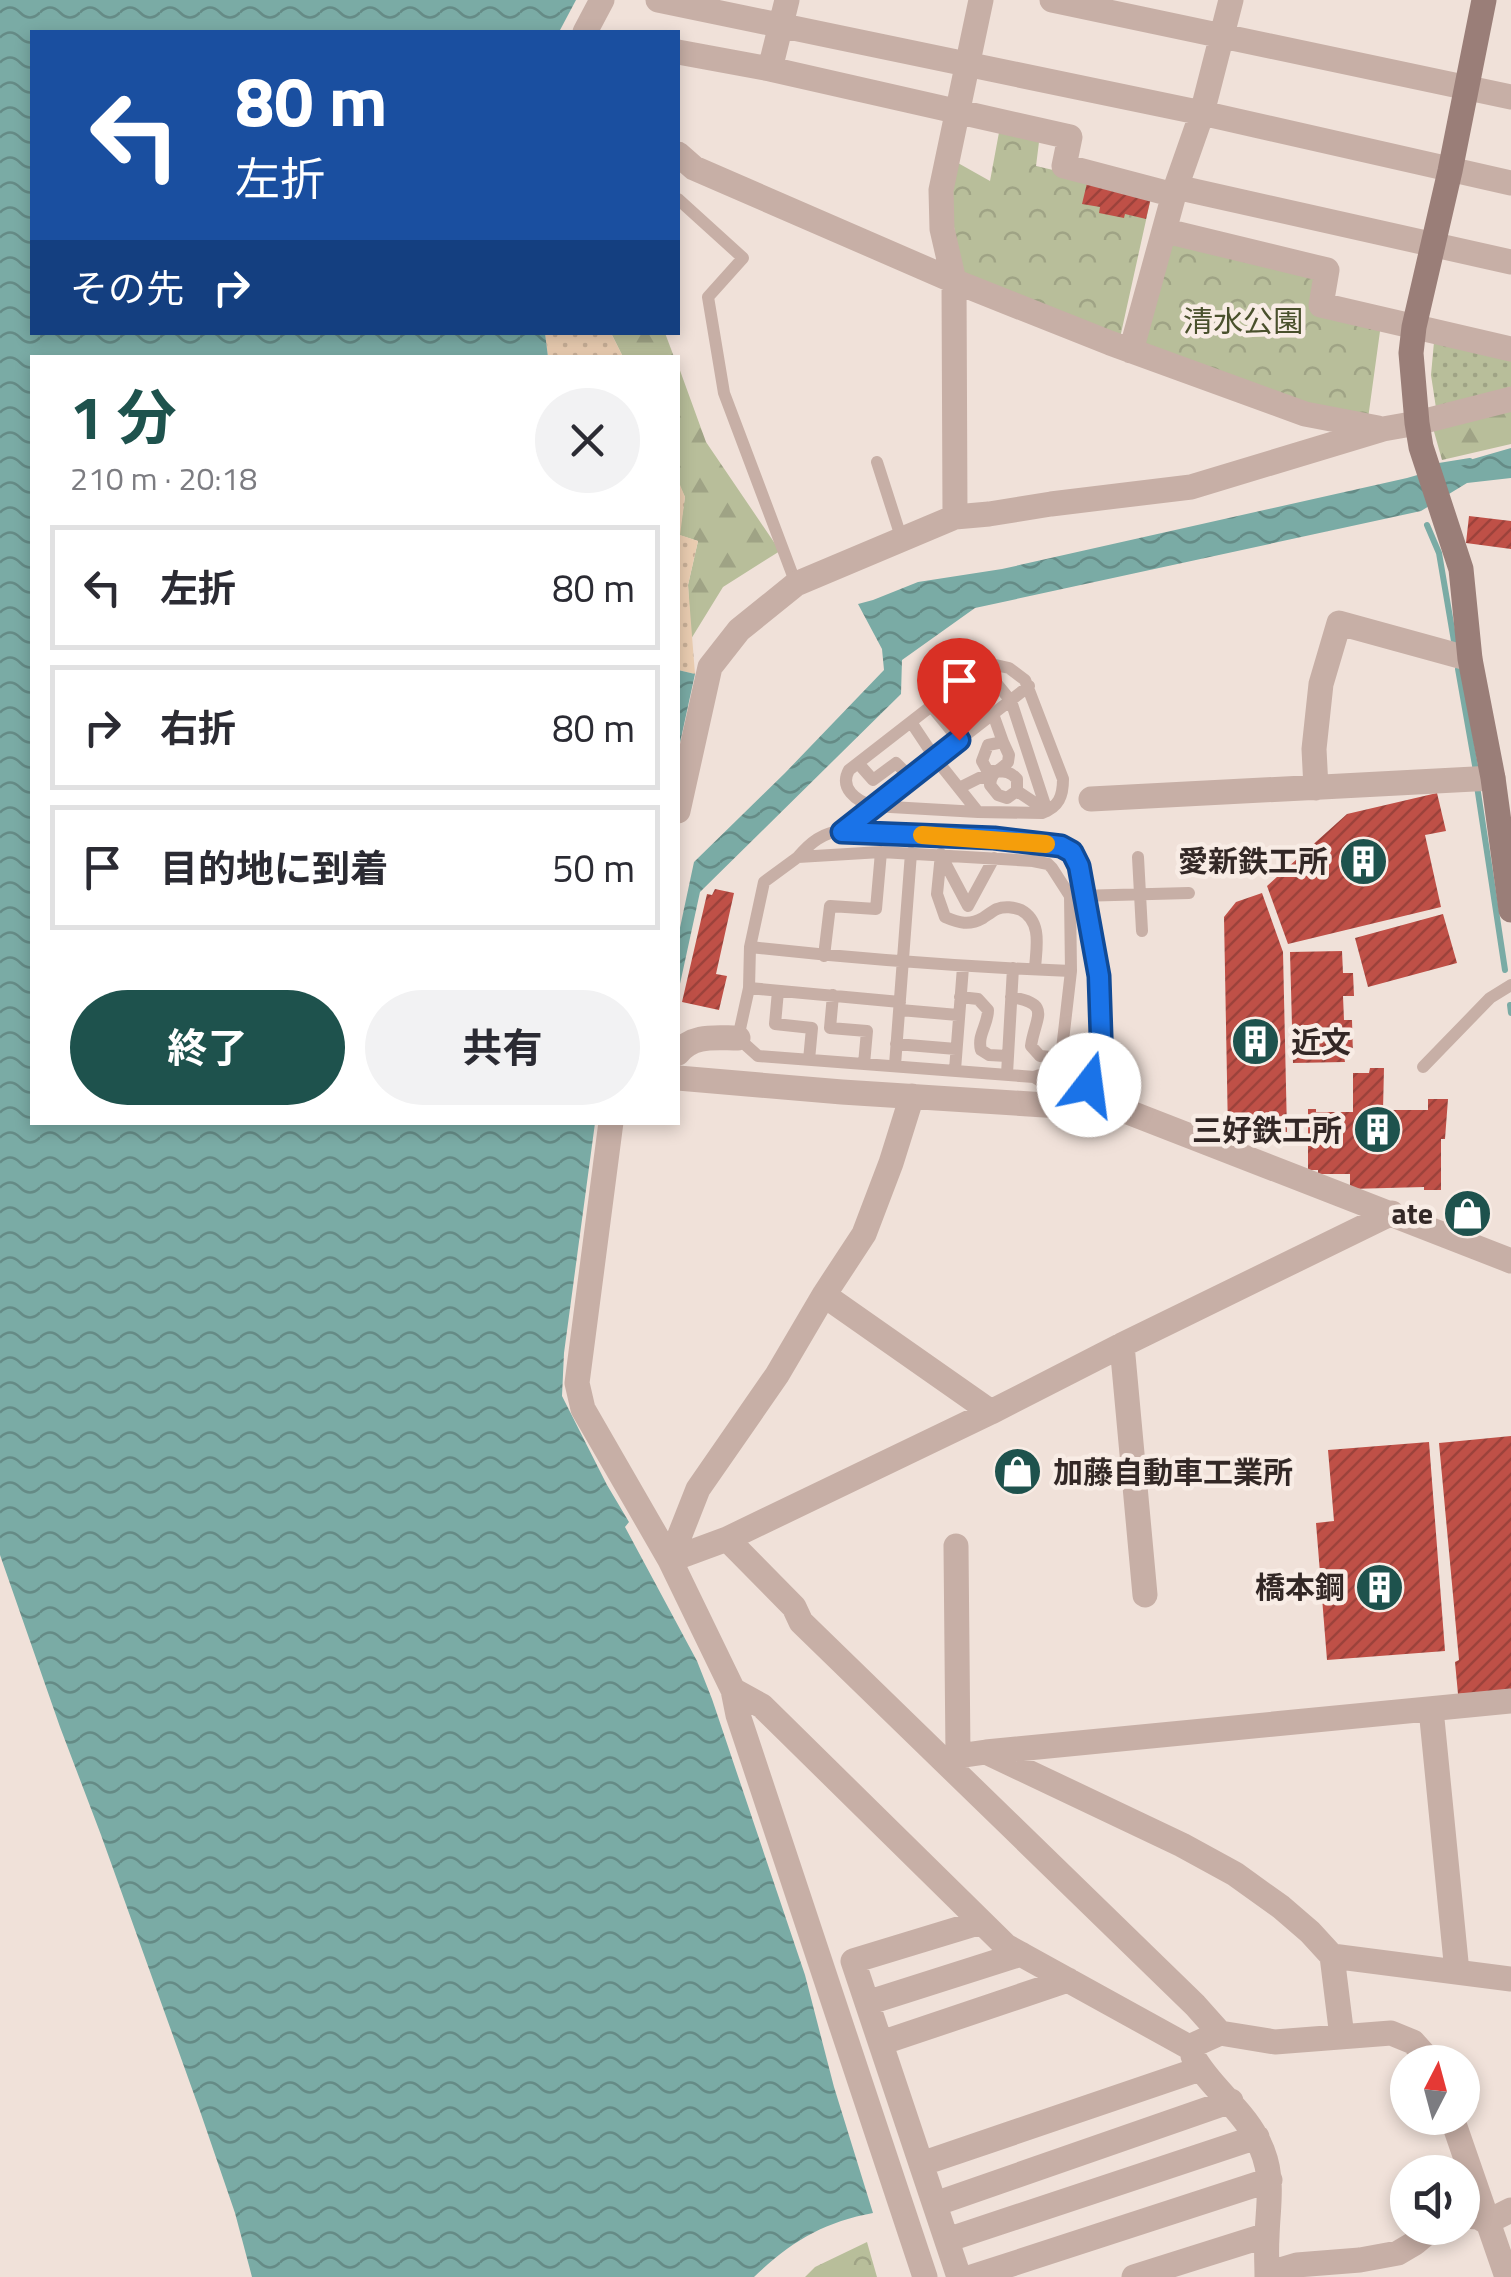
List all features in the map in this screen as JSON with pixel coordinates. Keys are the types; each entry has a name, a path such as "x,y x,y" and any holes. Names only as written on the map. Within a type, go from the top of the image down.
{"street":[{"path":"585,30 602,0"},
{"path":"658,0 784,12 966,65 1511,183"},
{"path":"954,517 954,281 942,229 941,190 981,0"},
{"path":"1052,0 1511,97"},
{"path":"1132,351 1232,0"},
{"path":"1484,0 1414,327 1412,352 1423,453 1461,569 1470,659 1493,778 1511,910"},
{"path":"770,69 784,12"},
{"path":"680,52 1070,136 1064,166 1511,262"},
{"path":"680,156 694,168 954,281 1132,351 1305,414 1383,429"},
{"path":"1166,231 1327,270 1321,305 1511,349"},
{"path":"680,802 710,666 739,630 796,584 954,517 1191,487 1383,429 1511,400"},
{"path":"1316,788 1314,750 1321,684 1339,624 1470,659"},
{"path":"1091,799 1493,778"},
{"path":"680,1050 700,1038 738,1038"},
{"path":"680,1078 1122,1110 1511,1261"},
{"path":"670,1560 698,1489 777,1375 864,1234 892,1163 912,1096"},
{"path":"613,1128 577,1383 582,1409 670,1560 734,1690 744,1733 925,2277"},
{"path":"670,1560 727,1539 1392,1213"},
{"path":"824,1295 991,1412"},
{"path":"1122,1345 1145,1595"},
{"path":"727,1539 794,1607 801,1622 952,1760 1220,2033 1275,2042 1391,2033 1416,2045"},
{"path":"952,1760 956,1546"},
{"path":"734,1690 762,1706 1006,1946 1194,2058 1257,2138 1267,2165 1267,2275 1297,2265 1360,2260 1398,2252 1411,2245"},
{"path":"952,1760 986,1752 1511,1700"},
{"path":"1431,1709 1458,1972"},
{"path":"986,1752 1182,1845 1235,1874 1281,1907 1332,1956 1342,2036"},
{"path":"959,2277 854,1961 981,1922"},
{"path":"868,2003 1020,1954"},
{"path":"1332,1956 1511,1979"},
{"path":"880,2043 1068,1980"},
{"path":"921,2164 1194,2058 1220,2033"},
{"path":"935,2204 1230,2101"},
{"path":"947,2240 1257,2138"},
{"path":"972,2277 1270,2180"},
{"path":"1480,2217 1511,2210"},
{"path":"1480,2227 1507,2277"},
{"path":"1134,2277 1266,2234"}],"lane":[{"path":"680,200 743,258 708,297 724,393 796,584"},
{"path":"877,462 902,540"},
{"path":"991,664 1009,668 1029,686 1062,779 1059,802 1046,811 873,806 862,803 846,788 849,770 979,668 991,664"},
{"path":"947,694 955,704 970,709 984,688 997,684 1011,700 1046,811"},
{"path":"842,832 1029,686"},
{"path":"931,706 959,740"},
{"path":"993,714 1009,755 1008,762 993,774"},
{"path":"910,722 978,812"},
{"path":"993,774 984,766 984,753 988,744 1004,742"},
{"path":"858,762 873,780 896,763 910,777"},
{"path":"958,788 993,774 1012,773 1017,779 1017,791 1046,811"},
{"path":"829,832 994,838 1067,848 1076,856 1077,896 1061,1058 1052,1071 1034,1076 758,1056 738,1038 749,988 750,947 764,882 798,856 829,832"},
{"path":"798,856 881,852 1048,864 1077,896 1099,976 1102,1066 1097,1079 1089,1085 1044,1084 1034,1076"},
{"path":"824,956 830,906 876,909 881,852"},
{"path":"895,1066 911,853"},
{"path":"941,854 968,906 994,858"},
{"path":"941,854 937,894 945,917 961,924 972,923 1002,908 1024,912 1034,922 1038,935 1035,969"},
{"path":"1138,857 1142,932"},
{"path":"1077,896 1189,893"},
{"path":"750,947 963,966 1071,970"},
{"path":"956,1070 963,966"},
{"path":"1008,1074 1014,968"},
{"path":"1423,1067 1490,998 1511,985"},
{"path":"749,988 833,995 958,1015"},
{"path":"778,990 775,1024 812,1028 809,1060"},
{"path":"833,995 830,1028 867,1031 864,1064"},
{"path":"929,1012 931,996"},
{"path":"960,997 978,999 988,1010 980,1033 982,1050 1007,1056"},
{"path":"1011,997 1028,1000 1040,1010 1031,1046 1040,1056 1061,1058"},
{"path":"896,1044 956,1049"}],"green space":[{"path":"1000,127 1040,134 1036,166 1152,193 1120,338 962,277 949,196 958,163 990,181"},
{"name":"清水公園","path":"1168,235 1321,272 1312,312 1381,324 1367,426 1145,356 1140,330"},
{"path":"612,335 666,335 673,355 622,355"},
{"path":"1434,342 1511,361 1511,394 1436,408 1431,375"},
{"path":"680,370 706,442 780,551 723,587 691,639 688,585 698,541 680,535 685,497 680,487"},
{"path":"1511,409 1511,444 1442,460 1433,428"},
{"path":"867,2242 877,2277 805,2277 815,2267"}],"sand":[{"path":"545,335 612,335 622,355 548,355"},
{"path":"680,485 685,497 680,535"},
{"path":"680,535 698,541 688,585 695,674 680,670"}],"water":[{"path":"0,0 576,0 560,30 30,30 30,335 545,335 548,355 30,355 30,1125 595,1125 564,1353 562,1396 629,1522 625,1527 697,1661 712,1699 805,1975 873,2213 809,2235 754,2277 252,2277 200,2111 0,1555"},
{"path":"1511,448 1511,478 1467,483 1421,511 975,608 902,660 901,694 700,892 680,984 680,928 694,862 884,670 882,649 858,604 918,582 1002,569 1407,478"},
{"path":"680,670 695,674 680,743"}],"building":[{"path":"1088,179 1152,193 1146,219 1099,213 1100,207 1082,204"},
{"path":"1469,516 1511,521 1511,549 1466,543"},
{"name":"愛新鉄工所","path":"1437,793 1446,831 1425,835 1441,907 1288,944 1267,886 1347,814"},
{"path":"715,889 734,893 716,974 727,976 719,1010 682,1002 707,894 712,895"},
{"name":"近文","path":"1262,893 1283,952 1287,1132 1228,1133 1224,917 1236,902"},
{"path":"1443,914 1457,963 1368,987 1355,938"},
{"path":"1342,951 1343,973 1353,973 1354,996 1343,996 1344,1020 1352,1020 1353,1056 1344,1056 1345,1062 1293,1063 1290,952"},
{"name":"三好鉄工所","path":"1370,1068 1384,1068 1383,1110 1428,1110 1428,1099 1448,1099 1445,1139 1441,1139 1441,1190 1350,1189 1350,1174 1318,1174 1318,1170 1308,1170 1308,1109 1353,1112 1353,1073 1369,1073"},
{"path":"1511,1436 1511,1690 1458,1694 1455,1662 1459,1660 1439,1443"},
{"name":"橋本鋼","path":"1429,1442 1445,1651 1327,1660 1316,1523 1334,1521 1328,1450"}],"waterway":[{"path":"1433,467 1470,461"},
{"path":"1427,525 1439,553 1455,647"},
{"path":"1458,669 1476,771"},
{"path":"1477,786 1505,970"},
{"path":"1510,1005 1511,1013"}],"slow traffic":[{"path":"922,835 1046,844"}],"place":[{"name":"愛新鉄工所","path":"1363,861"},
{"name":"近文","path":"1256,1042"},
{"name":"三好鉄工所","path":"1377,1130"},
{"name":"ate","path":"1468,1213"},
{"name":"加藤自動車工業所","path":"1018,1472"},
{"name":"橋本鋼","path":"1380,1587"}],"route":[{"path":"959,740 842,832 994,838 1061,846 1076,856 1099,976 1102,1066 1097,1079 1089,1085"}]}
